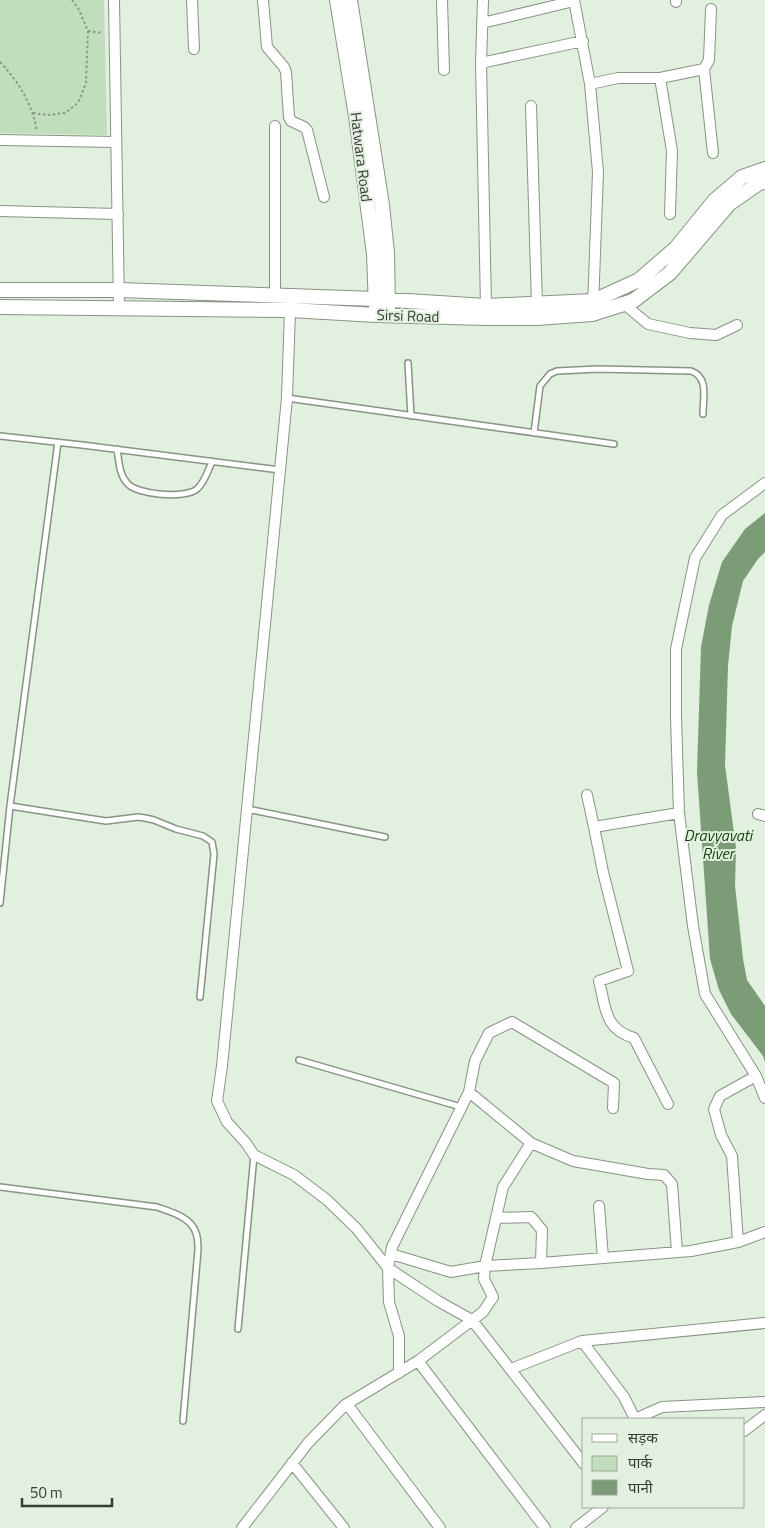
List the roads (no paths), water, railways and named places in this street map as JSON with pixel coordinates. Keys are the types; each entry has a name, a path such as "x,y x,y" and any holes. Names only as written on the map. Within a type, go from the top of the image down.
{"street":[{"path":"114,0 119,308"},
{"path":"192,0 194,49"},
{"path":"263,0 268,47 284,67 291,121 304,127 306,130 324,197"},
{"name":"Hatwara Road","path":"337,0 356,79 374,254 383,315"},
{"path":"350,0 356,79"},
{"path":"442,0 444,70"},
{"path":"483,0 481,63 486,306"},
{"path":"482,23 574,1 590,84 598,172 593,307"},
{"path":"711,9 710,60 704,69 713,153"},
{"path":"481,63 583,41"},
{"path":"590,84 618,78 660,78 704,69"},
{"path":"660,78 672,151 670,214"},
{"path":"531,106 537,305"},
{"path":"275,126 275,295"},
{"path":"0,140 116,142"},
{"name":"Sirsi Road","path":"0,290 119,290 382,299 486,306 593,307 639,280 676,248 715,200 742,177 765,169"},
{"name":"Sirsi Road","path":"0,308 290,310 383,315 537,318 593,307 624,304 633,300 670,274 729,204 759,183 765,182"},
{"path":"0,212 118,214"},
{"path":"624,304 648,324 690,333 716,335 737,325"},
{"path":"290,310 287,398 222,1066 217,1101 227,1122 254,1155 294,1175 327,1200 357,1229 388,1268 438,1301 472,1320 582,1461"},
{"path":"765,483 722,515 695,558 676,648 679,813 693,926 705,994 756,1076 765,1098"},
{"path":"587,795 602,872 628,971 599,981 610,1023 621,1034 634,1038 668,1104"},
{"path":"594,827 679,813"},
{"path":"399,1373 399,1336 389,1302 388,1268 390,1254 469,1092 475,1061 489,1032 512,1022 614,1083 613,1108"},
{"path":"738,1242 732,1156 716,1124 714,1109 720,1096 756,1076"},
{"path":"469,1092 531,1143 573,1161 664,1175 672,1184 677,1252"},
{"path":"256,1528 246,1524 308,1443 347,1404 418,1361 483,1312 493,1297 484,1278 485,1266 503,1187 531,1143"},
{"path":"599,1206 603,1258"},
{"path":"496,1218 532,1217 542,1230 541,1263"},
{"path":"390,1254 451,1272 485,1266 677,1252 738,1242 765,1232"},
{"path":"511,1368 582,1341 765,1323"},
{"path":"582,1341 624,1397 634,1418"},
{"path":"418,1361 545,1528"},
{"path":"637,1418 662,1408 765,1402"},
{"path":"347,1404 440,1528"},
{"path":"745,1430 765,1415"},
{"path":"292,1463 344,1528"},
{"path":"576,1528 602,1508"}],"lane":[{"path":"408,363 411,416"},
{"path":"534,433 540,386 550,374 557,371 598,369 691,371 698,373 704,381 703,414"},
{"path":"287,398 614,444"},
{"path":"0,436 280,470"},
{"path":"0,903 10,806 58,442"},
{"path":"117,449 120,468 126,483 140,491 161,494 181,495 191,493 202,483 212,462"},
{"path":"10,806 106,821 138,817 145,818 203,836 212,842 214,854 200,998"},
{"path":"246,809 385,838"},
{"path":"299,1060 461,1107"},
{"path":"238,1329 254,1155"},
{"path":"0,1187 157,1208 175,1213 188,1221 196,1232 198,1250 183,1421"}],"water":[{"name":"Dravyavati River","path":"765,513 765,552 743,581 732,626 728,666 725,765 736,848 735,885 743,959 747,980 765,1006 765,1062 763,1056 731,1014 719,990 710,959 697,772 701,647 709,605 722,562 745,529"}]}
